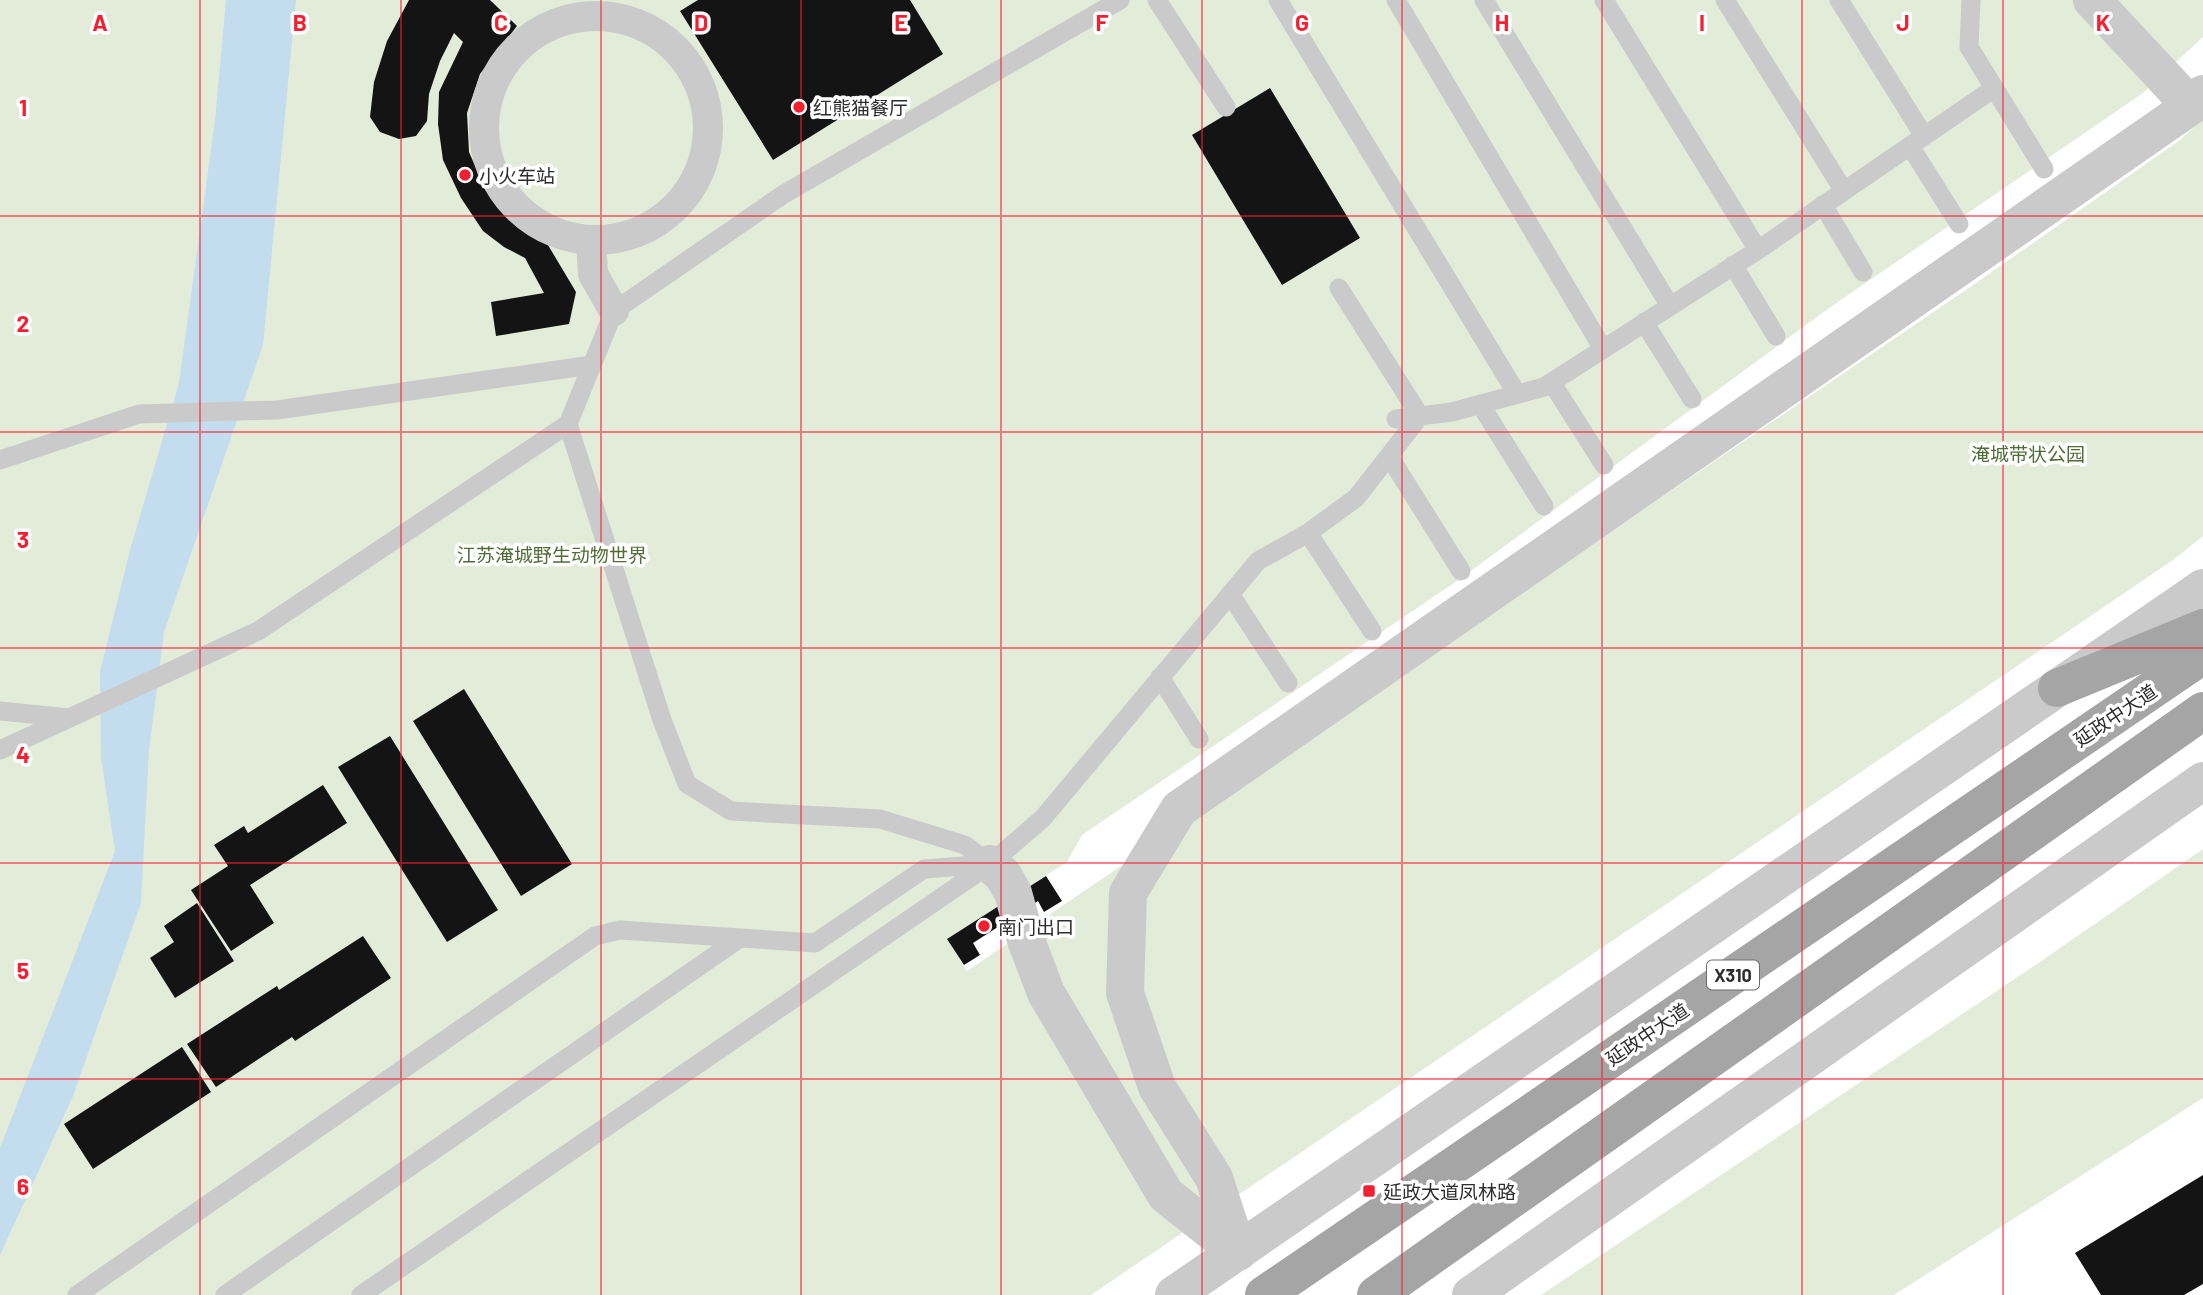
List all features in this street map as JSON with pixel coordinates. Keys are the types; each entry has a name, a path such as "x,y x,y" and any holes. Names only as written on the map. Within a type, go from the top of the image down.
{"main road":[{"path":"2057,688 2203,628"},
{"name":"延政中大道","path":"1264,1295 2203,655"},
{"name":"X310","path":"1376,1295 2203,711"}],"street":[{"path":"1256,1295 1238,1252 1214,1178 1157,1087 1125,993 1128,893 1179,809 2197,100 2092,0"},
{"path":"578,9 635,21 669,40 692,67 707,102 709,138 700,173 680,204 651,227 617,239 591,241 545,229 515,208 493,176 483,139 486,102 501,66 527,38 578,9"},
{"path":"591,241 593,274 614,312"},
{"path":"1174,1295 2203,588"},
{"path":"1471,1295 2203,781"},
{"path":"990,863 1003,875 1013,894 1026,940 1046,993 1166,1195 1238,1252"}],"lane":[{"path":"0,750 258,631 568,425 614,312 784,194 1120,0"},
{"path":"1157,0 1226,107"},
{"path":"1278,0 1517,394"},
{"path":"1396,0 1603,349"},
{"path":"1484,0 1670,306"},
{"path":"1605,0 1758,250"},
{"path":"1725,0 1844,191"},
{"path":"1839,0 1917,141 1959,224"},
{"path":"1971,0 1969,47 2044,169"},
{"path":"1396,419 1452,412 1552,383 1758,250 1993,89"},
{"path":"1823,205 1863,272"},
{"path":"1733,265 1776,336"},
{"path":"1339,288 1420,416"},
{"path":"1644,322 1692,400"},
{"path":"0,460 139,414 277,410 592,365"},
{"path":"1552,383 1604,465"},
{"path":"1480,404 1544,506"},
{"path":"361,1295 990,863 1043,818 1258,561 1308,533 1356,498 1420,416"},
{"path":"568,425 662,720 687,784 731,811 880,820 965,845 990,863"},
{"path":"1389,456 1461,571"},
{"path":"1308,533 1372,631"},
{"path":"1230,594 1288,683"},
{"path":"1160,677 1199,739"},
{"path":"0,711 69,718"},
{"path":"77,1295 595,936 620,930 815,943 924,869 990,863"},
{"path":"225,1295 740,938"}],"green space":[{"name":"江苏淹城野生动物世界","path":"0,0 2203,0 2203,37 2143,93 1832,306 1457,581 1082,835 1067,862 947,939 967,971 1973,285 2180,140 2203,119 2203,536 2173,560 1091,1295 0,1295"},
{"path":"2203,849 2203,1098 1894,1295 1541,1295 2037,964"}],"water":[{"path":"226,0 296,0 263,345 164,632 149,750 141,903 73,1096 0,1255 0,1148 115,851 101,758 100,671 130,550 179,383 215,120"}],"building":[{"name":"小火车站","path":"409,0 490,0 517,26 480,74 467,113 469,152 486,191 515,223 545,240 576,292 569,324 496,336 491,302 544,293 525,258 504,247 483,231 461,198 443,160 438,124 439,92 463,42 454,33 440,61 429,94 427,121 416,136 399,139 380,132 370,117 374,82 387,41"},
{"name":"红熊猫餐厅","path":"698,0 910,0 943,54 773,160 680,11"},
{"path":"1270,88 1360,238 1282,285 1192,135"},
{"path":"464,689 572,864 521,896 413,721"},
{"path":"390,736 498,910 447,942 338,767"},
{"path":"323,785 347,823 250,885 274,923 231,951 191,890 228,866 214,845 244,826 248,833"},
{"name":"南门出口","path":"1046,876 1062,901 1044,912 1038,901 973,943 980,955 964,965 947,939"},
{"path":"197,903 234,961 175,998 150,958 174,942 164,926"},
{"path":"363,936 391,978 295,1041 292,1037 216,1087 187,1044 277,986 279,990"},
{"path":"182,1047 211,1092 93,1169 64,1124"},
{"path":"2203,1175 2203,1284 2184,1295 2101,1295 2075,1253"}],"place":[{"name":"红熊猫餐厅","path":"799,107"},
{"name":"小火车站","path":"465,175"},
{"name":"南门出口","path":"984,926"},
{"name":"延政大道凤林路","path":"1369,1191"}],"park label":[{"name":"淹城带状公园","path":"2028,453"}]}
